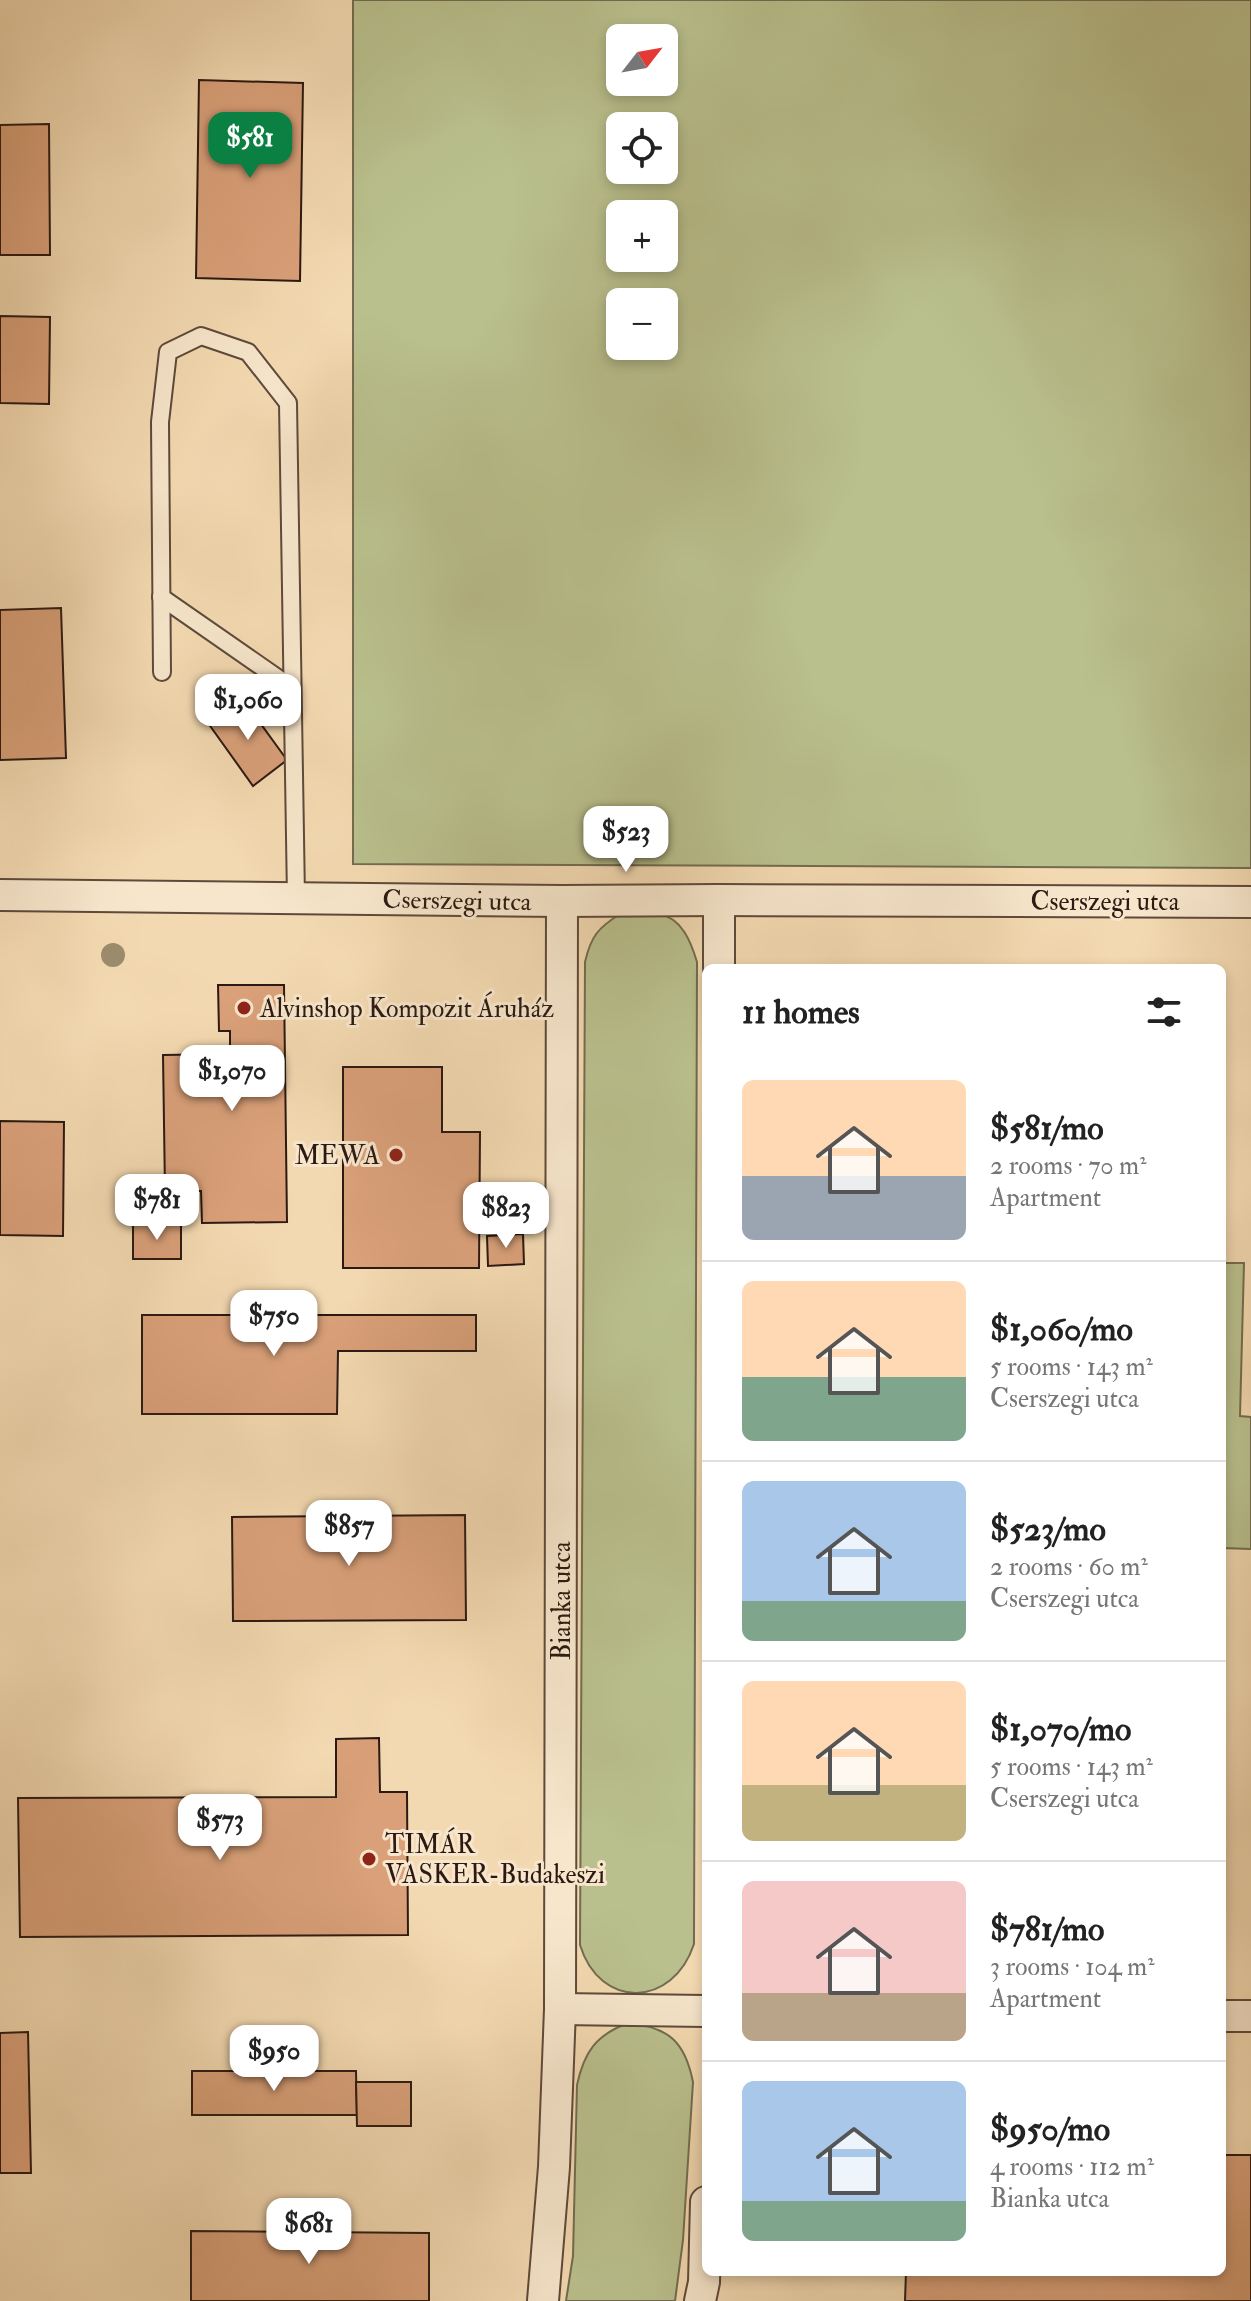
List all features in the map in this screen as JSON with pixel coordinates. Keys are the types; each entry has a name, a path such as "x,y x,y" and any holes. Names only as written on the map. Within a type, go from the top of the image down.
{"street":[{"name":"Cserszegi utca","path":"0,895 562,901 1251,902"},
{"path":"719,900 719,964"},
{"name":"Bianka utca","path":"543,2301 554,2167 560,2009 562,901"},
{"path":"560,2009 702,2011"},
{"path":"1226,2016 1251,2016"},
{"path":"700,2301 704,2276"}],"lane":[{"path":"162,672 160,422 168,352 201,336 248,352 288,403 296,898"},
{"path":"161,597 292,688"}],"green space":[{"path":"353,0 1251,0 1251,868 353,864"},
{"path":"654,913 674,920 688,939 697,962 694,1944 684,1965 670,1980 654,1990 637,1993 619,1990 603,1981 590,1966 580,1945 585,962 596,934 620,914"},
{"path":"1226,1263 1244,1263 1240,1416 1251,1417 1251,1549 1226,1548"},
{"path":"628,2023 654,2028 673,2039 685,2056 693,2082 683,2240 675,2301 566,2301 573,2256 577,2085 583,2063 593,2046 608,2033"}],"building":[{"path":"199,80 303,83 300,281 196,278"},
{"path":"49,124 50,255 0,255 0,125"},
{"path":"0,316 50,317 49,404 0,403"},
{"path":"61,608 66,758 0,760 0,610"},
{"path":"242,698 287,760 253,786 208,723"},
{"path":"218,985 284,985 287,1222 202,1223 201,1191 165,1191 163,1055 230,1054 230,1031 219,1031"},
{"path":"343,1067 442,1067 442,1132 480,1132 479,1268 343,1268"},
{"path":"0,1121 64,1122 63,1236 0,1235"},
{"path":"133,1224 181,1224 181,1259 133,1259"},
{"path":"523,1234 524,1264 488,1266 487,1236"},
{"path":"142,1315 476,1315 476,1351 338,1351 337,1414 142,1414"},
{"path":"465,1515 466,1620 233,1621 232,1517"},
{"path":"379,1738 380,1792 407,1792 408,1935 20,1937 18,1798 336,1797 336,1739"},
{"path":"28,2032 31,2173 0,2173 0,2033"},
{"path":"192,2071 356,2071 357,2115 192,2115"},
{"path":"356,2082 411,2082 411,2126 357,2126"},
{"path":"1226,2155 1251,2155 1251,2301 905,2301 906,2276 1226,2276"},
{"path":"191,2231 429,2233 429,2301 191,2301"}],"place":[{"name":"Alvinshop Kompozit Áruház","path":"244,1008"},
{"name":"MEWA","path":"396,1155"},
{"name":"TIMÁR VASKER-Budakeszi","path":"369,1859"}]}
